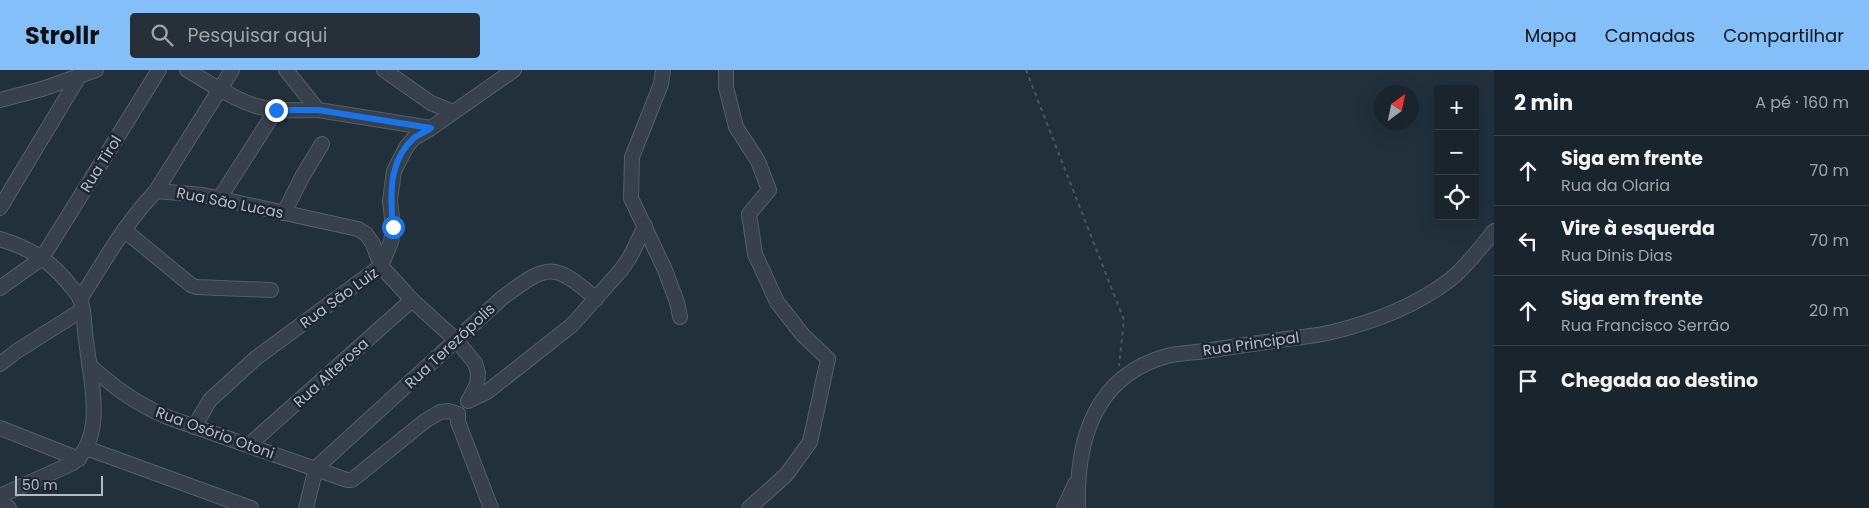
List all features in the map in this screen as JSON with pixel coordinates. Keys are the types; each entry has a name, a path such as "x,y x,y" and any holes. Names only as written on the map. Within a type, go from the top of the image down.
{"street":[{"path":"0,100 42,89 81,73 96,70"},
{"name":"Rua Tirol","path":"42,258 159,70"},
{"path":"187,70 220,89 256,106 276,110 318,110 431,128"},
{"path":"156,191 232,70"},
{"path":"286,70 318,110"},
{"path":"384,70 431,103 453,112"},
{"path":"381,266 392,242 393,227 390,201 394,171 400,156 414,138 514,70"},
{"path":"664,70 661,84 632,157 631,198 678,302 680,317"},
{"path":"726,70 726,87 736,127 758,161 769,190 749,214 755,254 777,302 802,334 828,359 810,442 786,475 749,508"},
{"path":"0,208 81,73"},
{"path":"219,200 276,110"},
{"path":"284,213 298,184 322,144"},
{"name":"Rua São Lucas","path":"81,304 124,230 156,191 202,195 358,228 366,234 373,244 381,266"},
{"path":"490,508 458,422 458,414 469,400 487,392 572,325 626,263 645,226"},
{"path":"124,230 191,285 207,288 272,290"},
{"name":"Rua Principal","path":"1078,508 1077,480 1084,438 1092,418 1103,398 1118,382 1140,366 1167,356 1327,333 1402,308 1430,294 1452,278 1494,231"},
{"path":"0,239 16,244 57,268 81,304 94,409 91,435 82,453 73,463 0,496"},
{"path":"0,288 42,258"},
{"name":"Rua São Luiz","path":"194,427 210,400 256,358 381,266 412,300 457,341 475,363 478,373 477,384 469,400"},
{"name":"Rua Terezópolis","path":"316,468 502,298 533,275 552,270 564,274 575,280 596,299"},
{"name":"Rua Alterosa","path":"249,445 412,300"},
{"path":"0,364 81,304"},
{"name":"Rua Osório Otoni","path":"89,365 111,384 141,405 194,427 338,477 352,480 425,421 440,412 449,411 458,414"},
{"path":"0,428 251,508"},
{"path":"306,508 316,468"},
{"path":"1064,508 1077,480"},
{"path":"0,502 10,508"}],"path":[{"path":"1026,70 1124,320 1118,382"}],"route":[{"path":"276,110 318,110 431,128 414,138 407,146 400,156 394,171 390,201 393,227"}]}
